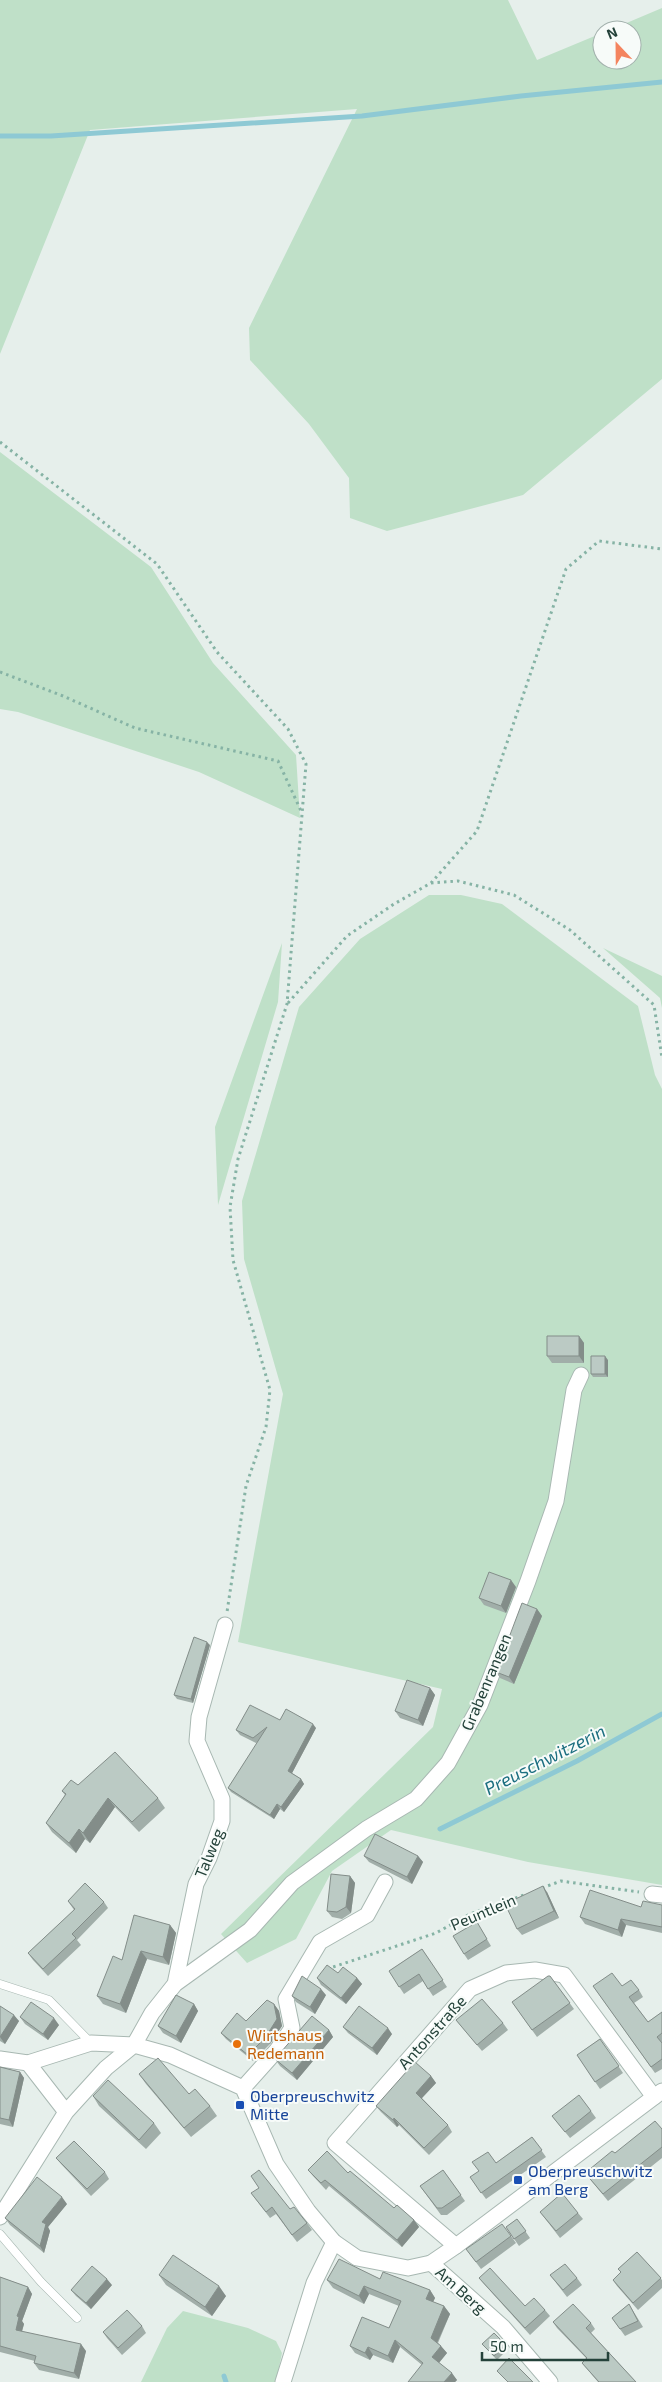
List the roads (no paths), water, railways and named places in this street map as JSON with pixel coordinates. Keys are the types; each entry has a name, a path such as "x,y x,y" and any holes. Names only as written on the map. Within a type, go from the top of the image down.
{"street":[{"name":"Grabenrangen","path":"175,1984 250,1930 292,1883 366,1829 416,1799 448,1763 480,1705 532,1572 556,1500 574,1390 581,1375"},
{"name":"Talweg","path":"134,2045 152,2013 175,1984 196,1884 222,1821 222,1799 197,1741 199,1717 225,1625"},
{"path":"243,2088 277,2050 292,2028 286,1999 320,1942 367,1915 385,1882"},
{"name":"Antonstraße","path":"456,2246 335,2142 470,1989 506,1973 535,1970 564,1975 658,2094"},
{"path":"0,2059 28,2063 91,2043 134,2045 170,2055 243,2088 276,2164 308,2211 334,2242 357,2258 408,2268 432,2264 658,2094"},
{"path":"0,2217 66,2112 106,2068 134,2045"},
{"path":"28,2063 66,2112"},
{"path":"283,2382 314,2284 334,2242"},
{"name":"Am Berg","path":"432,2264 503,2327 550,2382"}],"lane":[{"path":"0,1984 49,2000 91,2043"},
{"path":"0,2234 40,2282 77,2318"}],"waterway":[{"path":"0,136 51,136 362,116 521,96 662,82"},
{"name":"Preuschwitzerin","path":"440,1829 577,1761 662,1714"},
{"name":"Preuschwitzerin","path":"224,2376 226,2382"}],"place":[{"name":"Wirtshaus Redemann","path":"237,2044"},
{"name":"Oberpreuschwitz Mitte","path":"240,2105"},
{"name":"Oberpreuschwitz am Berg","path":"518,2180"}]}
